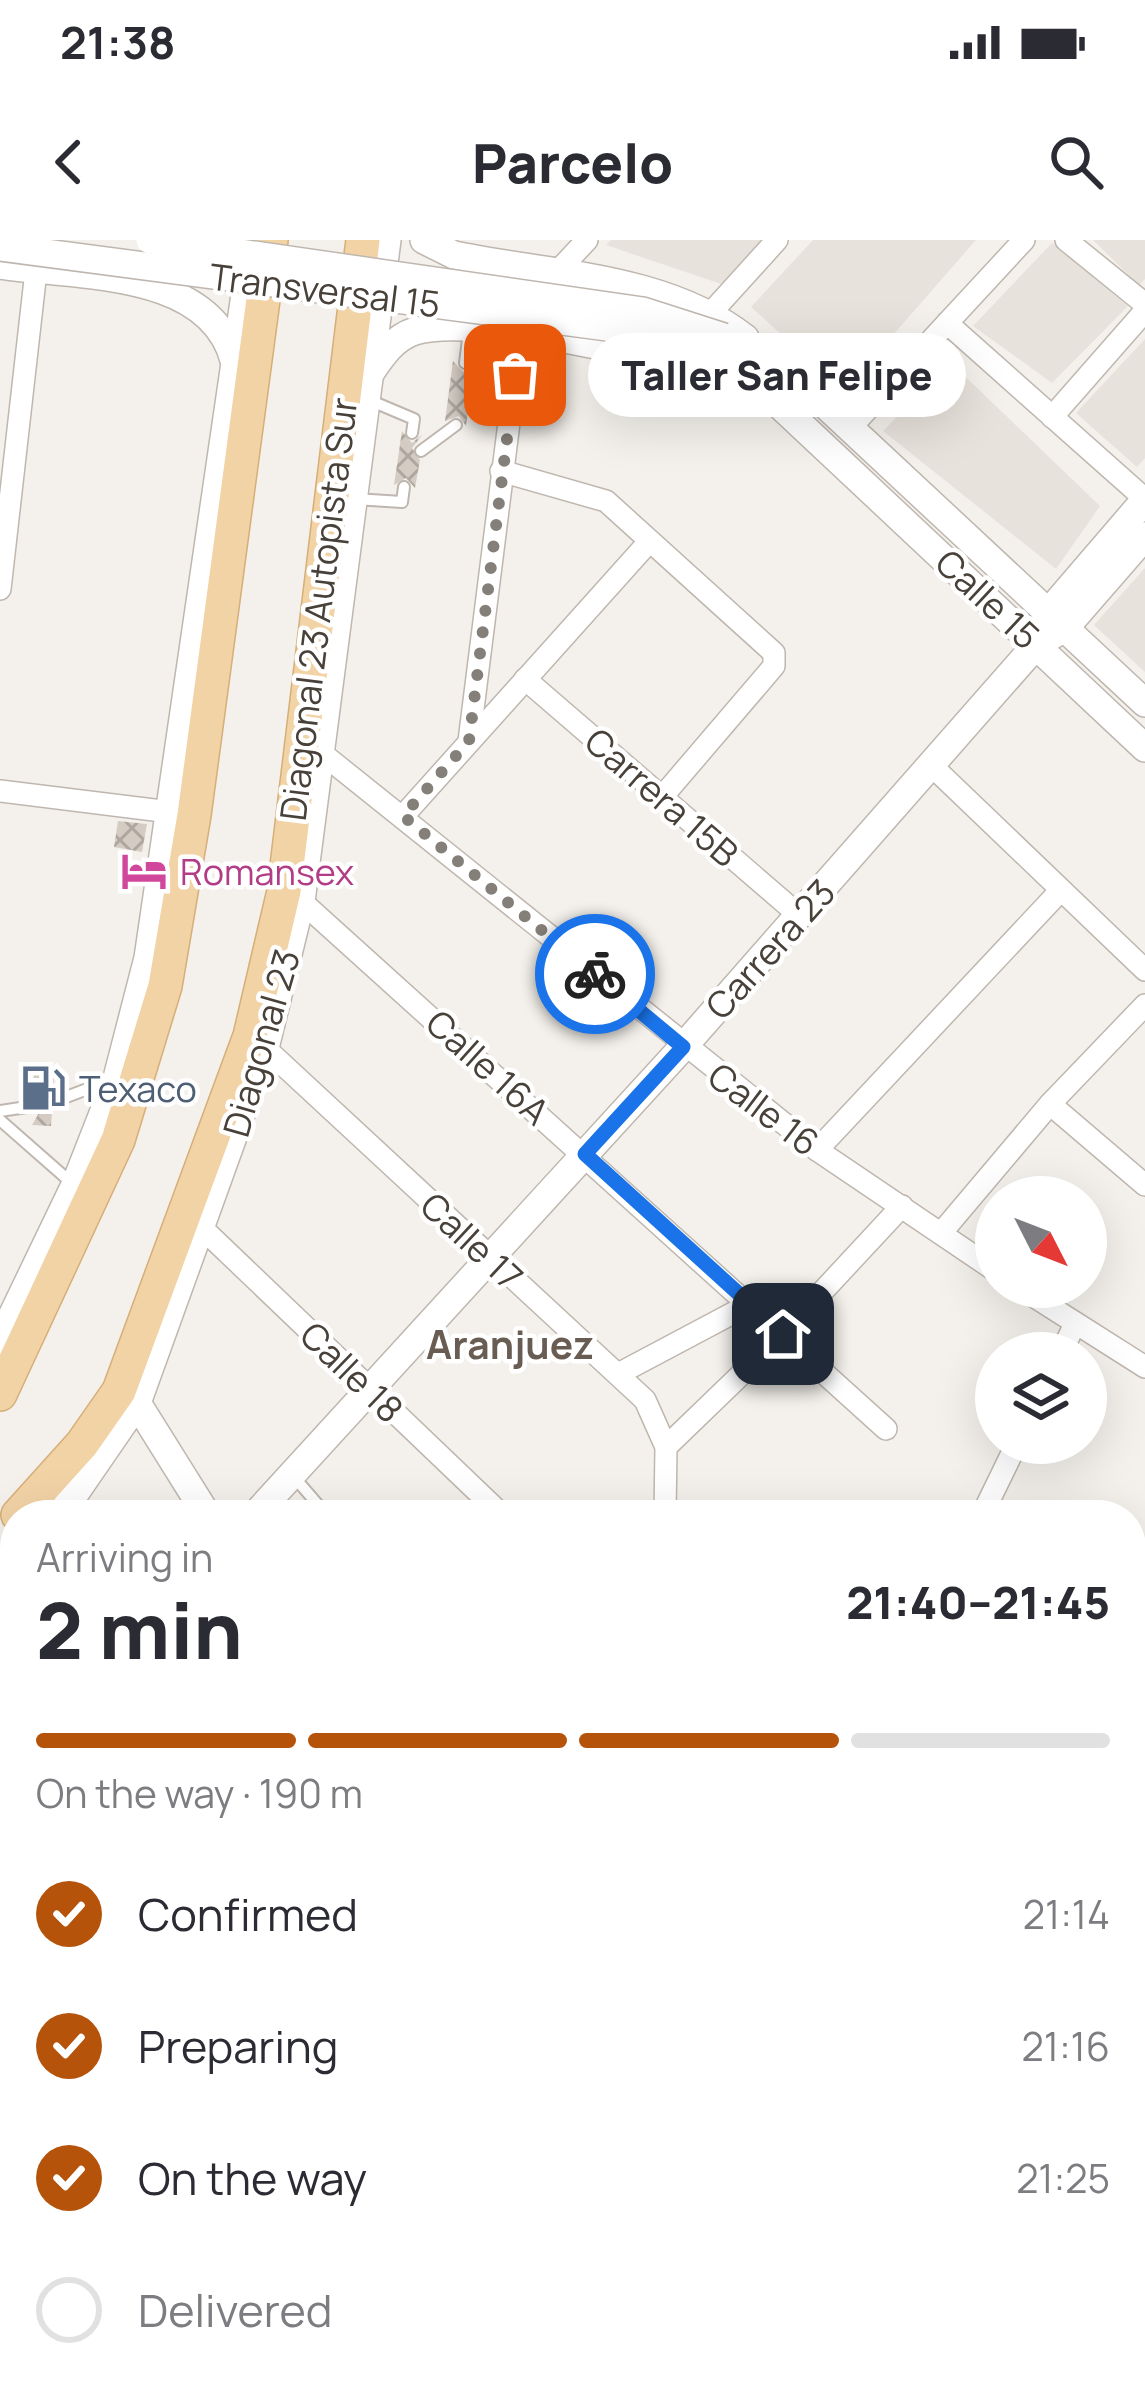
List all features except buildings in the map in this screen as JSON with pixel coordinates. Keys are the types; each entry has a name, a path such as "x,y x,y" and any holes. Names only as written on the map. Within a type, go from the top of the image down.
{"main road":[{"path":"0,1394 20,1302 118,1140 165,986 180,916 271,240"},
{"name":"Diagonal 23 Autopista Sur","path":"31,1500 128,1397 250,1036 284,891 363,240"},
{"path":"164,862 180,916"},
{"path":"148,958 180,916"}],"street":[{"name":"Transversal 15","path":"150,240 643,311 791,373 850,428"},
{"path":"0,1341 75,1185 117,1078 148,958 253,240"},
{"name":"Diagonal 23","path":"128,1397 203,1229 266,1048 301,901 387,240"},
{"path":"424,240 454,255 665,297 713,337 778,240"},
{"path":"557,272 587,240"},
{"path":"850,428 1024,240"},
{"path":"1052,417 1145,308 1066,240"},
{"name":"Transversal 15","path":"0,247 713,337 828,452"},
{"path":"0,266 183,295 216,320 234,362"},
{"path":"0,589 8,440 36,271"},
{"path":"947,323 1145,499"},
{"path":"365,389 383,354 407,334 427,328 469,329 662,358 731,385 804,431"},
{"path":"469,741 520,335"},
{"name":"Calle 15","path":"850,428 1145,703"},
{"name":"Calle 15","path":"828,452 1145,748"},
{"path":"501,471 605,501 647,544 774,653 774,666 662,797"},
{"name":"Carrera 23","path":"269,1500 933,767 1056,620 1145,499"},
{"name":"Carrera 23","path":"1056,620 1145,536"},
{"path":"403,816 647,544"},
{"name":"Carrera 15B","path":"525,679 800,916"},
{"name":"Calle 16","path":"319,751 683,1047 818,1150 975,1256"},
{"path":"933,767 1145,970"},
{"path":"0,790 170,812"},
{"path":"818,1150 1061,890"},
{"name":"Calle 16A","path":"301,901 886,1429"},
{"path":"941,1232 1050,1104 1145,1005"},
{"name":"Calle 17","path":"266,1048 645,1400 666,1447 665,1500"},
{"path":"1050,1104 1145,1185"},
{"path":"666,1447 783,1334 902,1206"},
{"name":"Calle 18","path":"203,1229 486,1500"},
{"path":"620,1373 750,1304"},
{"path":"1049,1308 1145,1367"},
{"path":"1071,1332 1074,1326"},
{"path":"69,1500 128,1397 197,1500"},
{"path":"989,1500 1007,1464"}],"lane":[{"path":"465,363 469,329"},
{"path":"365,389 414,419 412,433"},
{"path":"421,451 455,425"},
{"path":"352,498 402,502 404,487"},
{"path":"52,1102 117,1078"},
{"path":"0,1115 33,1106"},
{"path":"0,1115 75,1185"},
{"path":"292,1475 314,1500"}],"shaded area":[{"path":"611,240 763,240 721,284 606,245"},
{"path":"813,240 976,240 844,391 751,307"},
{"path":"1093,240 1145,240 1145,279 1139,285"},
{"path":"1052,243 1128,306 1052,383 973,326"},
{"path":"1145,339 1145,458 1137,467 1076,413"},
{"path":"950,362 1100,506 1056,569 883,431"},
{"path":"1145,568 1145,672 1094,625"}],"way so far":[{"path":"515,375 469,741 403,816 595,974"}],"place":[{"name":"Taller San Felipe","path":"515,375"},
{"name":"Romansex","path":"144,871"},
{"name":"Texaco","path":"43,1088"}],"district":[{"name":"Aranjuez","path":"510,1344"}],"route":[{"path":"595,974 683,1047 585,1154 783,1334"}]}
